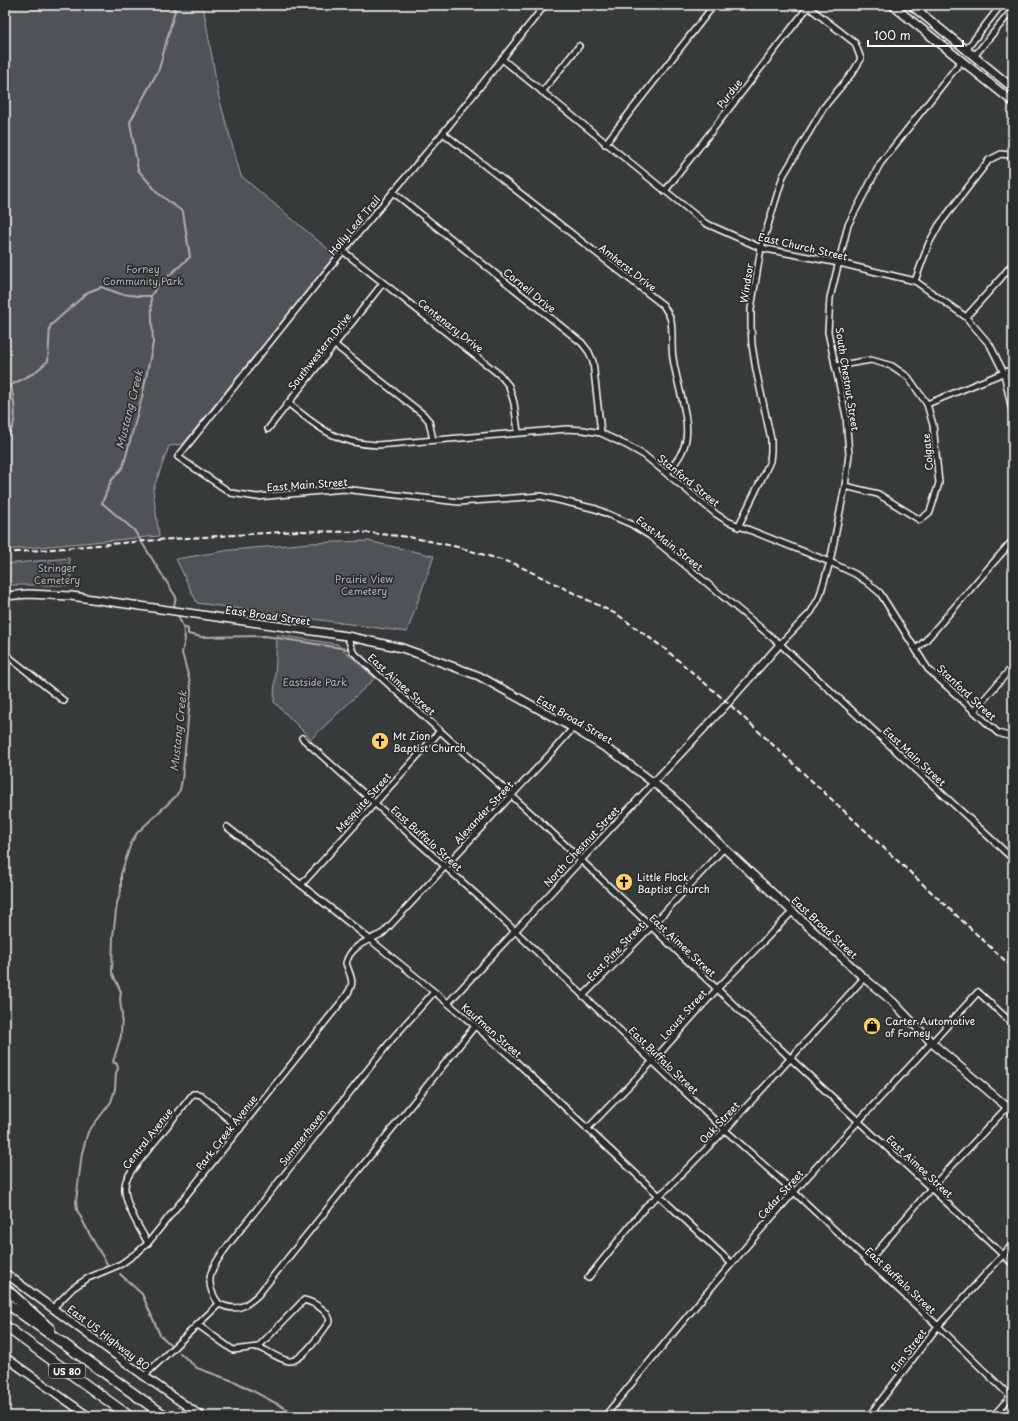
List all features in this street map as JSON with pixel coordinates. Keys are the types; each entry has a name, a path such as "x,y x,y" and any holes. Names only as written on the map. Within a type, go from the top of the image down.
{"highway":[{"path":"5,1288 46,1324 61,1342"},
{"name":"US 80","path":"5,1302 165,1416"},
{"name":"US 80","path":"5,1326 129,1416"}],"main road":[{"path":"892,5 1013,102"},
{"path":"910,5 1013,88"},
{"path":"962,60 968,52"},
{"name":"East Broad Street","path":"5,596 28,594 71,596 347,636 402,648 479,676 573,728 617,755 654,782 672,797 724,848 864,978 893,1002 932,1043 1010,1109"},
{"name":"East US Highway 80","path":"5,1273 144,1376 201,1416"},
{"path":"5,1357 88,1416"}],"street":[{"name":"Holly Leaf Trail","path":"178,457 343,251 443,133 545,5"},
{"path":"606,144 714,5"},
{"path":"1001,5 969,46 968,52 976,54 1013,9"},
{"name":"Windsor","path":"738,527 766,470 770,460 771,451 771,439 753,352 750,326 751,309 761,248 783,176 824,108 853,72 861,59 855,43 807,6"},
{"name":"Purdue","path":"665,191 807,6"},
{"path":"542,92 579,46"},
{"name":"East Church Street","path":"502,59 705,223 761,248 915,280 966,317 990,345 1004,373 1013,415"},
{"name":"South Chestnut Street","path":"728,702 811,612 819,598 830,562 845,486 849,454 846,416 828,332 830,298 848,225 880,164 962,60"},
{"name":"Amherst Drive","path":"443,133 663,306 668,313 671,321 673,357 687,426 686,440 683,451 667,474"},
{"path":"915,280 929,243 939,225 989,160 1001,154 1009,155 1013,158"},
{"name":"Cornell Drive","path":"393,192 582,343 589,352 593,362 601,433"},
{"name":"Centenary Drive","path":"343,251 500,375 509,386 514,403 518,432"},
{"path":"966,317 1013,263"},
{"name":"Southwestern Drive","path":"268,429 383,283"},
{"path":"335,345 424,415 429,421 432,429 433,440"},
{"name":"Colgate","path":"835,366 870,360 892,366 908,377 926,404 934,425 939,483 930,512 920,520 878,494 845,486"},
{"path":"926,404 1013,369"},
{"name":"Stanford Street","path":"288,403 331,435 362,444 377,445 567,429 601,433 644,455 716,514 738,527 830,562 855,574 867,582 880,593 928,669 998,733 1012,737"},
{"name":"East Main Street","path":"178,457 231,493 257,497 342,489 459,502 541,496 596,509 631,524 650,536 780,644 1013,858"},
{"path":"916,649 926,640 1013,540"},
{"name":"East Aimee Street","path":"347,636 353,652 581,861 717,990 1013,1264"},
{"path":"5,654 64,701"},
{"path":"974,711 1013,666"},
{"name":"North Chestnut Street","path":"448,1003 728,702"},
{"name":"Alexander Street","path":"370,940 383,933 446,867 573,728"},
{"name":"Mesquite Street","path":"301,885 440,731"},
{"name":"East Buffalo Street","path":"302,738 446,867 652,1062 794,1192 1012,1397"},
{"name":"Kaufman Street","path":"226,827 370,940 448,1003 510,1056 731,1264"},
{"name":"East Pine Street","path":"584,996 651,927 724,848"},
{"name":"Locust Street","path":"587,1129 652,1062 717,990 793,911"},
{"name":"Park Creek Avenue","path":"53,1308 73,1288 88,1278 121,1264 148,1243 346,996 351,989 353,981 346,963 348,957 360,943 370,940"},
{"name":"Oak Street","path":"588,1278 646,1206 659,1196 725,1130 864,978"},
{"name":"Summerhaven","path":"219,1304 210,1286 212,1268 393,1038 434,992"},
{"name":"Cedar Street","path":"605,1416 731,1264 794,1192 978,992 1013,1024"},
{"path":"144,1376 219,1304 227,1307 240,1308 245,1306 258,1295 475,1026"},
{"name":"Central Avenue","path":"148,1243 128,1205 125,1188 126,1182 132,1170 158,1137 193,1094 201,1095 240,1129"},
{"path":"868,1262 931,1188 1010,1109 1013,1101"},
{"name":"Elm Street","path":"869,1416 938,1326 1013,1244"},
{"path":"198,1325 232,1350 258,1347 278,1357 293,1361 299,1358 308,1349 330,1321 330,1317 323,1310 304,1300 258,1347"},
{"path":"993,1416 1012,1397"}],"green space":[{"name":"Forney Community Park","path":"5,5 203,5 219,98 241,176 335,255 183,444 169,446 153,490 159,536 5,550"},
{"name":"Prairie View Cemetery","path":"368,541 434,556 407,632 197,603 176,559 231,550 311,543"},
{"name":"Stringer Cemetery","path":"69,558 72,585 5,585 5,564"},
{"name":"Eastside Park","path":"277,635 337,644 375,678 311,739 274,702"}],"waterway":[{"name":"Mustang Creek","path":"170,5 175,10 159,69 130,122 138,170 159,194 183,212 190,257 157,286 151,296 153,343 142,397 123,467 111,481 102,503 134,530 176,597 174,606 176,608"},
{"path":"5,438 13,427 15,413 11,385 34,373 48,361 50,326 88,292 101,287 121,294 151,296"},
{"name":"Mustang Creek","path":"107,1264 77,1210 76,1201 82,1153 88,1132 111,1102 115,1089 116,1073 118,1069 117,1064 113,1062 121,1036 121,992 112,972 113,936 117,903 121,891 121,874 131,843 137,833 175,797 180,790 182,780 191,690 182,653 185,639 183,627 177,613"},
{"path":"183,627 188,629 188,634 202,637 265,636 347,649"},
{"name":"Mustang Creek","path":"120,1274 142,1294 160,1335 171,1345"},
{"name":"Mustang Creek","path":"180,1353 197,1368 236,1382 300,1416"}],"railway":[{"path":"5,553 157,540 297,531 360,532 409,537 458,547 515,564 618,615 665,649 728,703 1013,968"}],"place":[{"name":"Mt Zion Baptist Church","path":"380,741"},
{"name":"Little Flock Baptist Church","path":"624,882"},
{"name":"Carter Automotive of Forney","path":"872,1026"}]}
